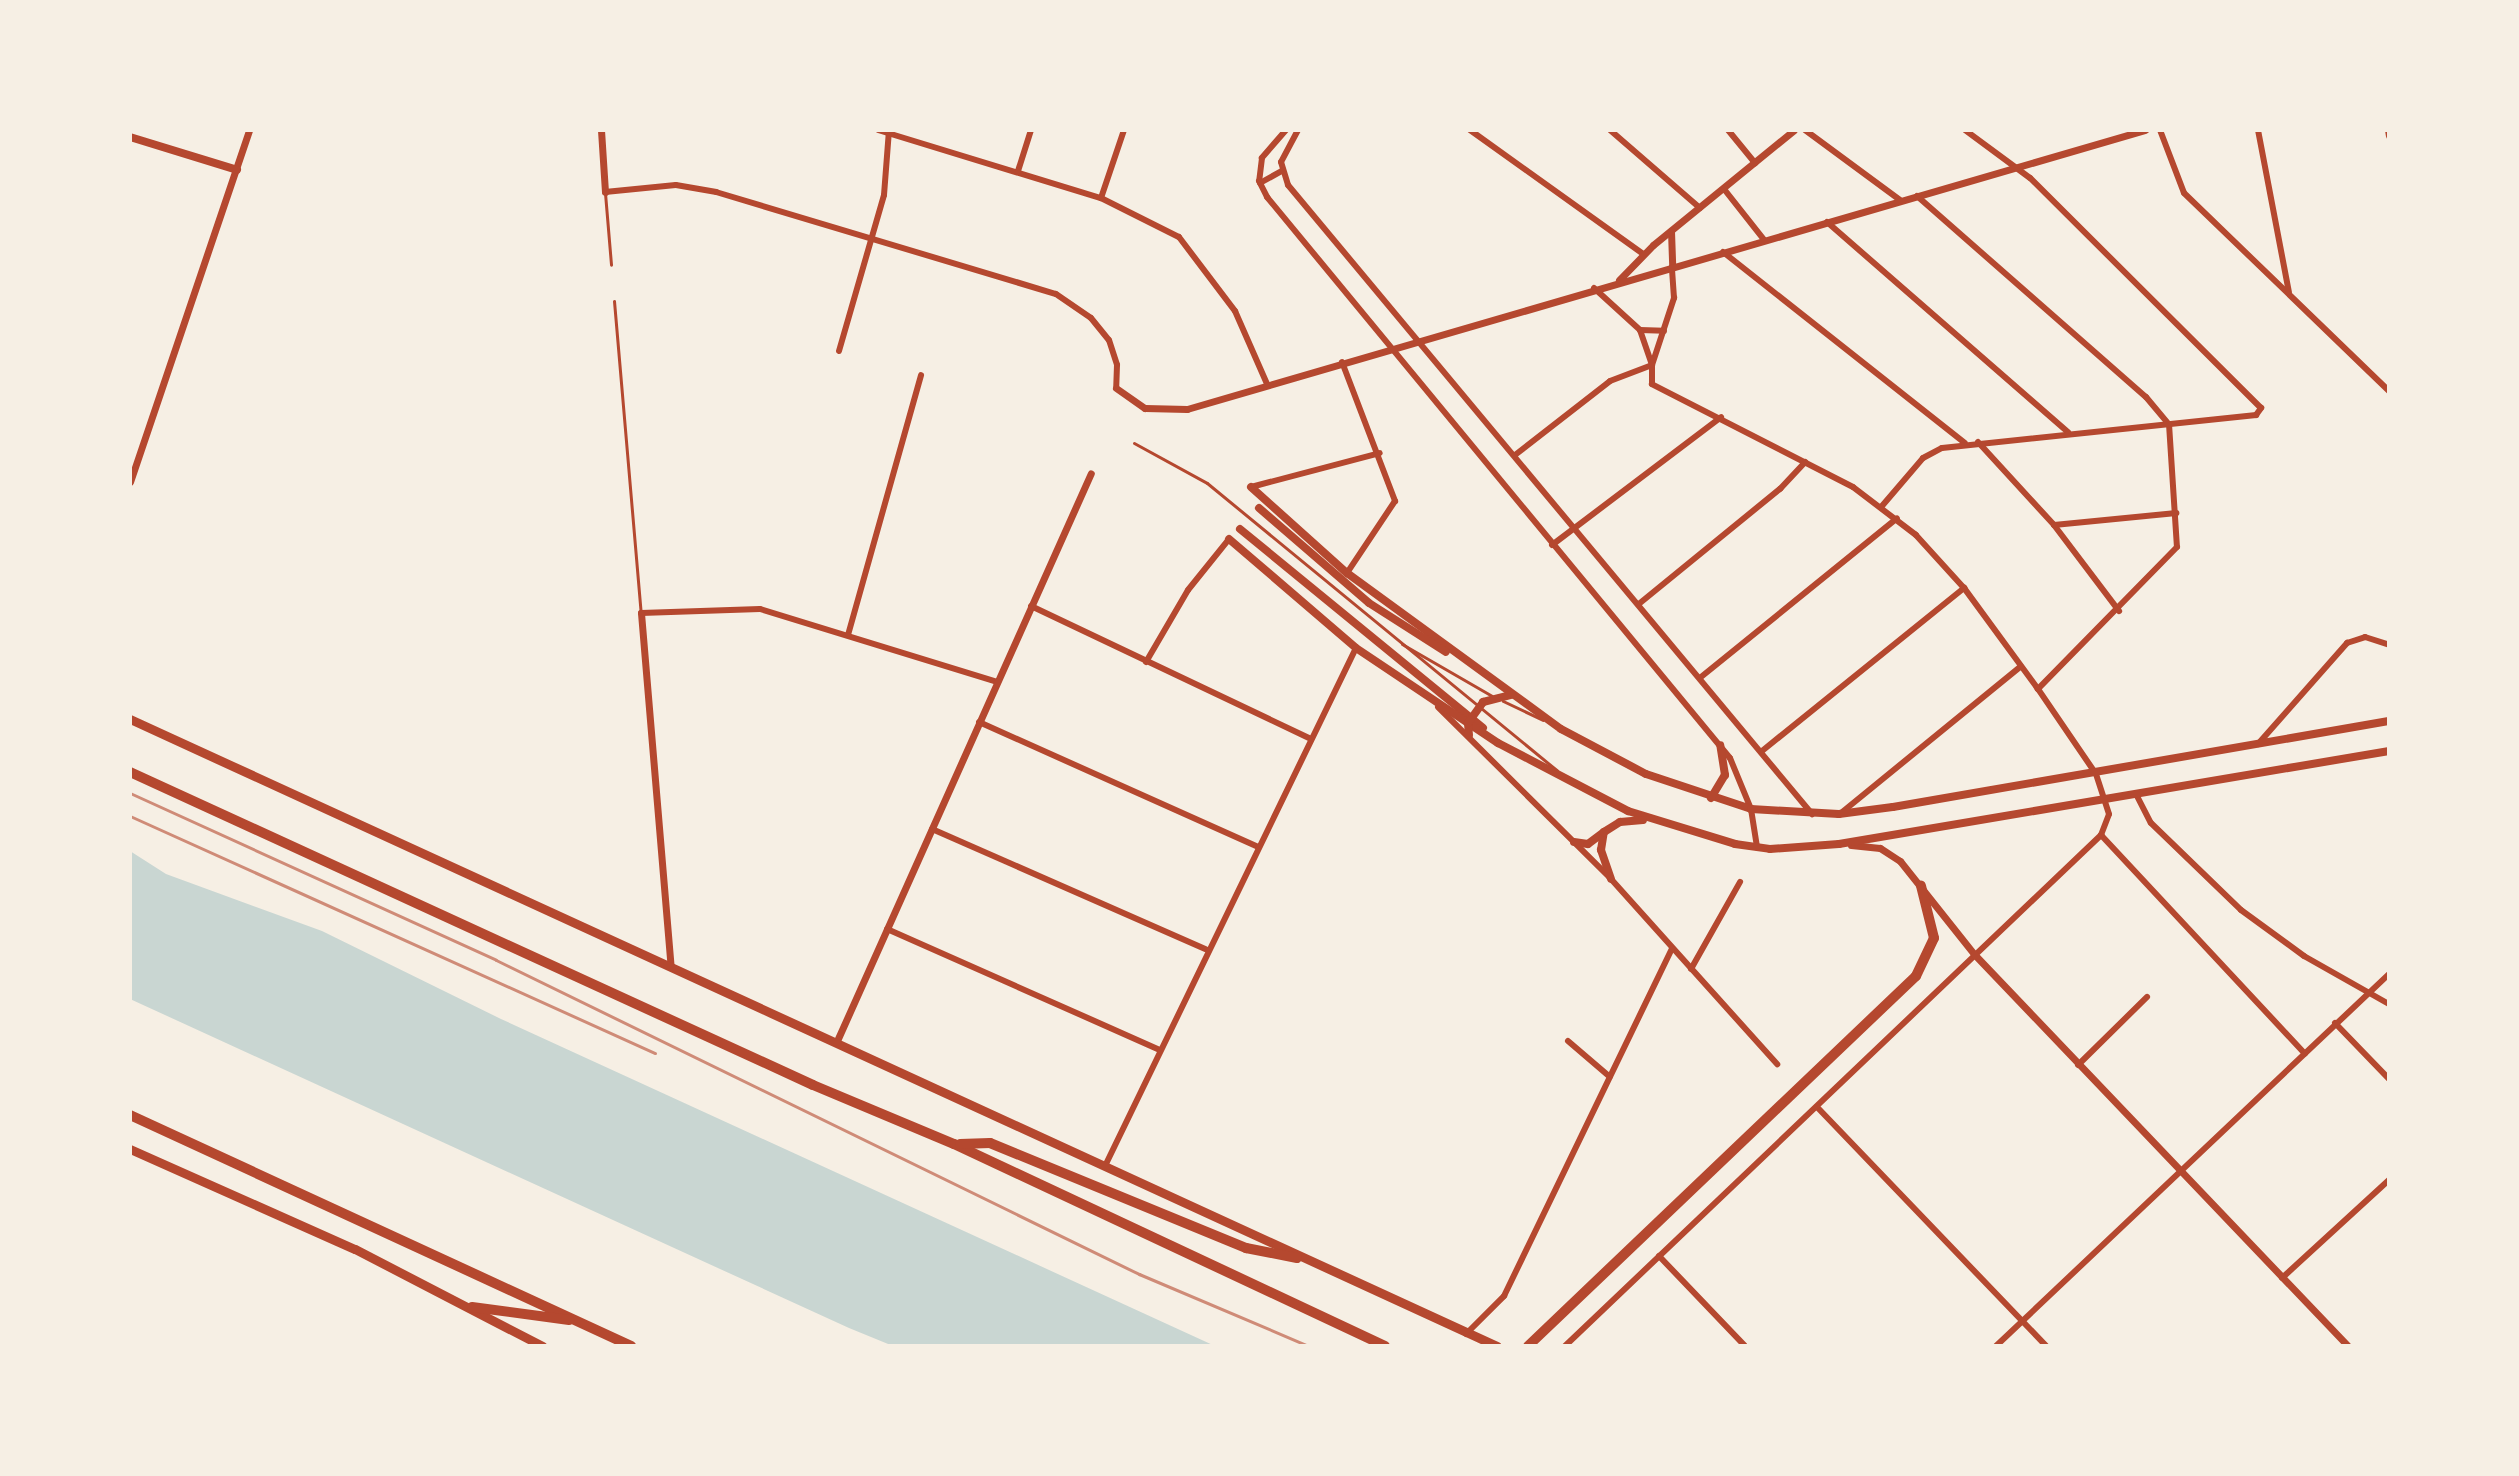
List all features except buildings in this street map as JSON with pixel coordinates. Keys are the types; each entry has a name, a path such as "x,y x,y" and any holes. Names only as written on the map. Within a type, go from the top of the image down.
{"highway":[{"path":"130,772 813,1085 954,1144 1385,1346"},
{"path":"1528,1346 1924,966 1934,938 1921,886"},
{"path":"130,1115 631,1346"},
{"path":"954,1144 990,1143 1246,1248 1297,1258"},
{"path":"472,1307 579,1322"}],"main road":[{"path":"130,137 237,170"},
{"path":"1251,487 1347,573 1561,729 1646,774 1751,809 1839,814 2096,774 2389,721"},
{"path":"1259,508 1369,603 1420,640 1465,660"},
{"path":"1240,529 1498,743 1651,820 1757,848 1839,844 2109,802 2389,751"},
{"path":"1229,539 1356,648 1427,696 1470,720"},
{"path":"1469,735 1470,720 1478,707 1491,696 1513,695"},
{"path":"130,719 1105,1166 1297,1258 1497,1346"},
{"path":"1711,798 1725,775 1720,745"},
{"path":"1574,842 1588,844 1630,819 1651,820"},
{"path":"1604,832 1601,850 1611,879"},
{"path":"130,1149 472,1307 542,1346"}],"street":[{"path":"130,482 249,130"},
{"path":"601,130 605,192 676,185 873,239 1066,299 1109,340 1117,365 1116,388 1145,408 1187,409 1387,348 2145,130"},
{"path":"878,130 1101,198 1165,228 1191,247 1235,311 1267,384"},
{"path":"1018,171 1031,130"},
{"path":"1101,198 1124,130"},
{"path":"1286,130 1262,158 1260,183 1387,348 1720,745 1735,767 1751,809 1757,848"},
{"path":"1298,130 1286,147 1282,171 1288,185 1576,526 1812,814"},
{"path":"1470,130 1643,254"},
{"path":"1610,130 1700,208"},
{"path":"1728,130 1755,163"},
{"path":"1617,282 1643,254 1794,130"},
{"path":"1805,130 1900,200"},
{"path":"1882,506 1929,453 1965,443 2256,415 2261,408 2259,400 2018,167 1965,130"},
{"path":"2116,130 2124,136"},
{"path":"2160,130 2184,193 2389,391"},
{"path":"2258,130 2289,292"},
{"path":"2388,130 2389,136"},
{"path":"839,351 884,195 889,132"},
{"path":"1275,140 1286,147"},
{"path":"1260,183 1282,171"},
{"path":"1724,189 1765,241"},
{"path":"1917,196 2146,397 2169,424 2176,550 2119,611 2038,689"},
{"path":"1827,222 2068,432"},
{"path":"1565,1346 2101,835 2109,802 2096,774 1964,588 1897,518 1882,506 1805,462 1721,417 1656,387 1650,379 1652,365 1676,287 1671,231"},
{"path":"1723,252 1965,443"},
{"path":"1594,288 1640,330 1652,365"},
{"path":"1640,330 1664,331"},
{"path":"1342,362 1380,453 1395,501 1347,573"},
{"path":"1515,455 1610,381 1652,365"},
{"path":"848,635 921,375"},
{"path":"1552,545 1721,417"},
{"path":"1978,442 2054,525 2119,611"},
{"path":"1251,487 1380,453"},
{"path":"1640,603 1780,489 1805,462"},
{"path":"836,1043 1091,473"},
{"path":"2054,525 2176,513"},
{"path":"1701,677 1897,518"},
{"path":"1146,662 1188,590 1229,539"},
{"path":"1762,751 1964,588"},
{"path":"1031,606 1311,739"},
{"path":"671,967 641,613 760,609 997,682"},
{"path":"2258,744 2347,643 2365,637 2389,645"},
{"path":"1105,1166 1206,949 1356,648"},
{"path":"1839,814 2021,666"},
{"path":"1427,696 1611,879 1777,1064"},
{"path":"979,722 1258,847"},
{"path":"2137,796 2151,823 2241,910 2366,993 2389,1004"},
{"path":"932,829 1206,949"},
{"path":"2101,835 2305,1054"},
{"path":"1839,844 1887,851 1921,886 1974,954 2348,1346"},
{"path":"1691,969 1740,882"},
{"path":"887,929 1160,1050"},
{"path":"1466,1334 1504,1296 1672,948"},
{"path":"1996,1346 2389,974"},
{"path":"2078,1065 2147,997"},
{"path":"2335,1023 2389,1079"},
{"path":"1568,1041 1610,1077"},
{"path":"1817,1107 2046,1346"},
{"path":"2282,1278 2389,1180"},
{"path":"1659,1256 1745,1346"}],"lane":[{"path":"605,192 611,265"},
{"path":"614,301 641,613"},
{"path":"1134,443 1207,483 1390,637 1571,781"},
{"path":"1390,637 1491,696 1561,729"}],"shaded area":[{"path":"130,851 166,874 322,931 501,1019 1215,1346 893,1346 849,1328 130,999"}],"railway":[{"path":"130,793 496,960 1139,1274 1309,1346"},
{"path":"130,816 655,1053"}]}
